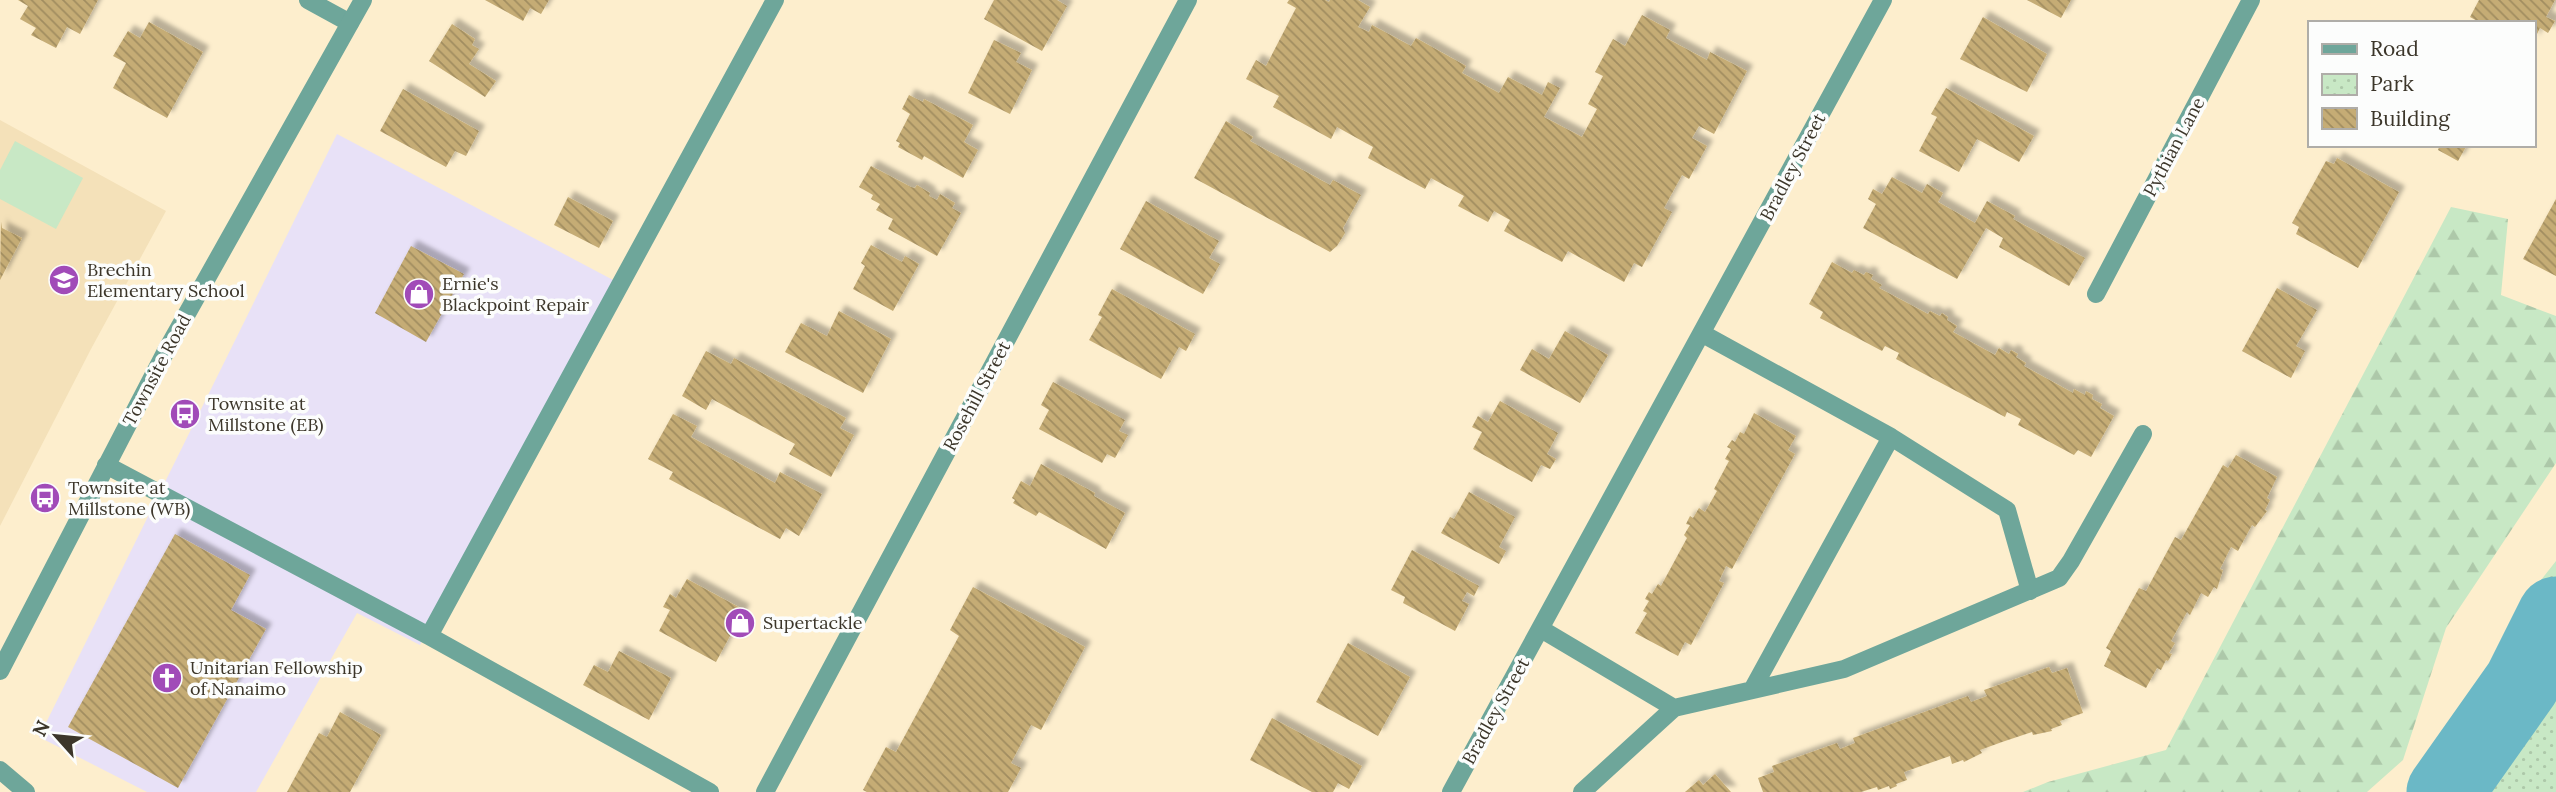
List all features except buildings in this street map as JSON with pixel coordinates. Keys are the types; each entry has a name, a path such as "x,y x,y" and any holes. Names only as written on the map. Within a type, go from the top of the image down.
{"street":[{"path":"308,0 350,23"},
{"name":"Townsite Road","path":"0,671 166,351 363,0"},
{"path":"429,636 775,0"},
{"name":"Rosehill Street","path":"765,792 1188,0"},
{"name":"Bradley Street","path":"1451,792 1883,0"},
{"name":"Pythian Lane","path":"2096,294 2251,0"},
{"path":"1703,334 1891,437 2007,510 2030,591"},
{"path":"1582,792 1674,708 1844,669 2059,578 2143,434"},
{"path":"1752,690 1891,437"},
{"path":"107,465 429,636 710,792"},
{"path":"1541,629 1674,708"},
{"path":"0,770 26,792"}],"shaded area":[{"name":"Brechin Elementary School","path":"0,120 166,211 0,526"},
{"path":"337,134 615,281 420,645 357,613 256,792 147,792 39,737"}],"green space":[{"path":"15,141 83,178 56,229 0,199 0,170"},
{"path":"2451,207 2508,219 2501,295 2556,316 2556,463 2446,628 2403,760 2367,792 2023,792 2048,782 2166,750"},
{"path":"2556,561 2556,792 2414,792 2459,745 2504,652 2508,627 2514,614"}],"waterway":[{"path":"2445,792 2522,683 2556,615"}],"place":[{"name":"Brechin Elementary School","path":"64,280"},
{"name":"Ernie's Blackpoint Repair","path":"419,294"},
{"name":"Townsite at Millstone (EB)","path":"185,414"},
{"name":"Townsite at Millstone (WB)","path":"45,498"},
{"name":"Supertackle","path":"740,623"},
{"name":"Unitarian Fellowship of Nanaimo","path":"167,678"}]}
